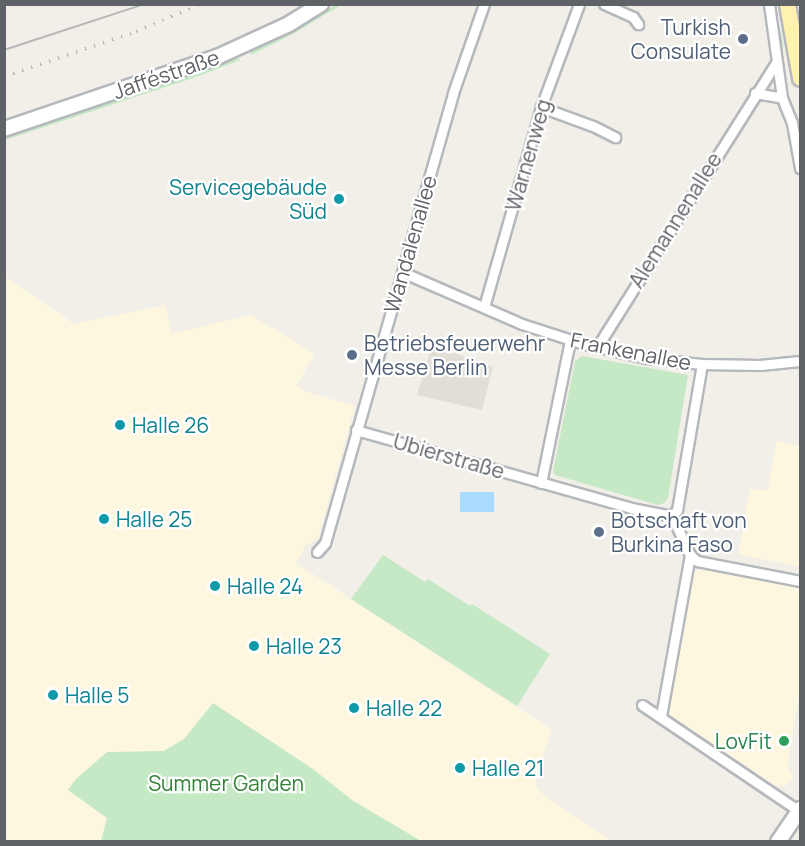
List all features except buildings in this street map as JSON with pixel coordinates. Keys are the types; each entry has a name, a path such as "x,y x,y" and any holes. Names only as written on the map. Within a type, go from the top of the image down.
{"main road":[{"name":"Jafféstraße","path":"4,129 217,57 289,24 321,4"},
{"path":"787,4 801,78"},
{"path":"778,842 800,810"}],"street":[{"name":"Wandalenallee","path":"317,552 325,543 453,93 484,4"},
{"name":"Warnenweg","path":"484,307 541,107 579,4"},
{"path":"604,4 633,17 639,24"},
{"path":"769,4 782,98 792,123 801,168"},
{"name":"Alemannenallee","path":"597,347 776,63"},
{"path":"755,93 782,98"},
{"path":"541,107 593,126 615,137"},
{"name":"Frankenallee","path":"402,272 570,341 646,358 702,364 760,365 801,361"},
{"path":"541,483 570,341"},
{"path":"702,364 676,510 672,516 690,555 697,561 801,581"},
{"name":"Ubierstraße","path":"356,430 541,483 672,516"},
{"path":"661,716 690,555"},
{"path":"642,705 800,810"}],"shaded area":[{"path":"4,276 74,324 165,305 172,334 251,315 315,354 296,386 307,392 355,406 318,538 305,546 296,563 552,730 535,778 537,788 547,798 611,841 5,841"},
{"path":"432,345 493,367 482,410 417,395"},
{"path":"776,441 800,446 800,567 738,554 750,489 768,491"},
{"path":"702,568 800,586 800,689 787,767 793,779 784,787 773,785 668,713 692,573"}],"green space":[{"path":"336,5 341,5 293,34 251,55 250,52"},
{"path":"773,5 775,5 783,42 783,65 780,65 779,36"},
{"path":"239,58 240,60 199,76 5,140 5,138"},
{"path":"582,356 688,375 668,498 664,503 658,505 555,475 553,471 575,361"},
{"path":"383,555 425,582 428,579 470,606 472,604 550,654 517,706 351,599"},
{"name":"Summer Garden","path":"213,703 313,769 352,800 421,841 101,841 107,818 68,790 76,779 107,752 164,751 184,739"}],"water":[{"path":"460,492 494,492 494,512 460,512"}],"tram line":[{"path":"4,50 145,4"}],"railway":[{"path":"4,76 136,31 200,4"}],"place":[{"name":"Turkish Consulate","path":"743,39"},
{"name":"Servicegebäude Süd","path":"339,199"},
{"name":"Betriebsfeuerwehr Messe Berlin","path":"352,355"},
{"name":"Halle 26","path":"120,425"},
{"name":"Halle 25","path":"104,519"},
{"name":"Botschaft von Burkina Faso","path":"599,532"},
{"name":"Halle 24","path":"215,586"},
{"name":"Halle 23","path":"254,646"},
{"name":"Halle 5","path":"53,695"},
{"name":"Halle 22","path":"354,708"},
{"name":"LovFit","path":"784,741"},
{"name":"Halle 21","path":"460,768"}]}
